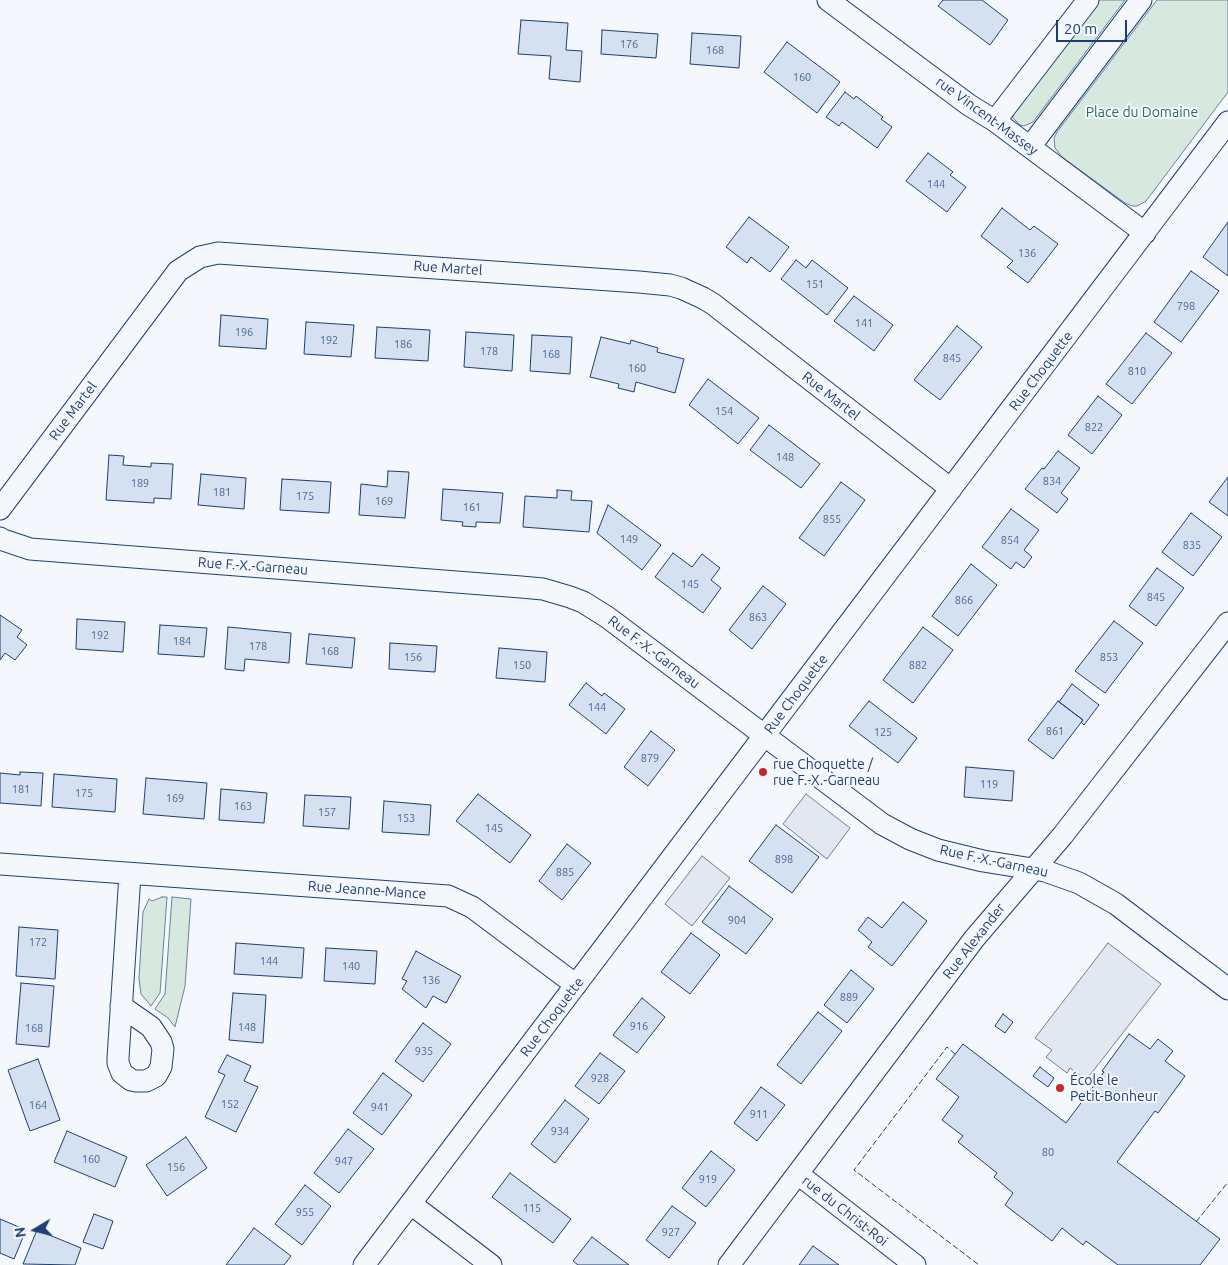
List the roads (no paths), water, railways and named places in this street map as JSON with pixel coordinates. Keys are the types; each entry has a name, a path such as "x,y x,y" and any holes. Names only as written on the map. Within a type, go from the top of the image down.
{"street":[{"name":"rue Vincent-Massey","path":"828,0 1145,233"},
{"path":"995,122 1088,0"},
{"path":"1030,147 1141,0"},
{"name":"Rue Choquette","path":"364,1265 1228,122"},
{"name":"Rue Martel","path":"0,509 178,271 200,257 218,253 639,282 681,288 713,304 951,489"},
{"name":"Rue F.-X.-Garneau","path":"0,538 30,549 521,587 557,592 583,602 607,617 866,814 895,832 924,845 946,852 983,861 1033,869 1070,880 1106,897 1228,989"},
{"name":"Rue Alexander","path":"729,1265 974,939 1063,836 1224,637"},
{"name":"Rue Jeanne-Mance","path":"0,864 441,895 454,898 472,907 576,985"},
{"path":"121,1006 130,874"},
{"name":"rue du Christ-Roi","path":"798,1174 915,1265"},
{"path":"411,1204 491,1265"}],"place":[{"name":"rue Choquette / rue F.-X.-Garneau","path":"763,772"},
{"name":"École le Petit-Bonheur","path":"1060,1088"}],"park label":[{"name":"Place du Domaine","path":"1142,112"}]}
